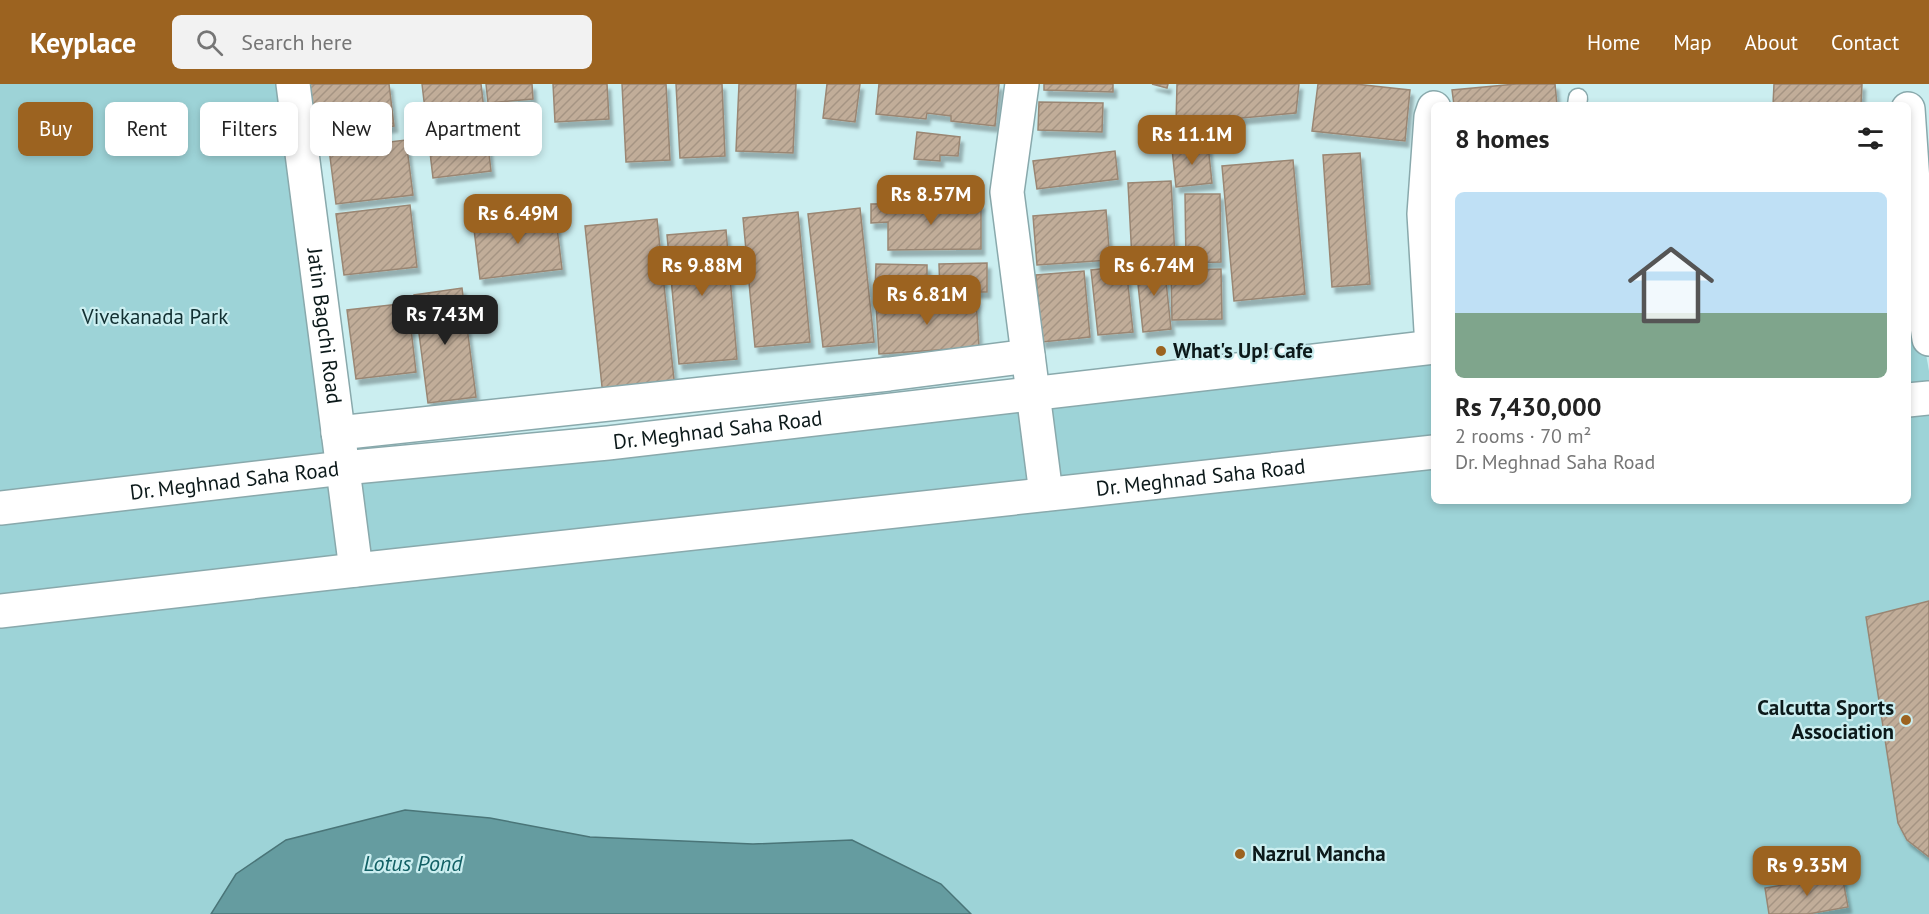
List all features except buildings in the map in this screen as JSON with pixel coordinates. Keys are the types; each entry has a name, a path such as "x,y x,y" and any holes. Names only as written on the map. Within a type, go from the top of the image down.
{"street":[{"name":"Jatin Bagchi Road","path":"292,84 356,570"},
{"path":"1022,84 1007,192 1046,494"},
{"path":"1436,102 1441,84"},
{"path":"1905,84 1907,102"},
{"path":"1431,117 1431,156 1424,214 1431,317"},
{"path":"1911,155 1919,282 1929,339"},
{"name":"Dr. Meghnad Saha Road","path":"0,508 343,468 608,443 1431,347"},
{"path":"338,433 889,374 1028,356"},
{"path":"1911,400 1929,398"},
{"name":"Dr. Meghnad Saha Road","path":"0,611 1431,452"}],"green space":[{"name":"Vivekanada Park","path":"0,84 281,84 283,102 200,102 200,156 291,156 330,454 0,493"},
{"path":"1911,288 1914,288 1929,371 1929,388 1911,391"},
{"path":"1431,355 1431,451 361,559 351,477"},
{"path":"1929,404 1929,914 0,914 0,616 1431,462 1431,504 1911,504 1911,407"},
{"path":"335,474 347,560 0,600 0,513"}],"water":[{"name":"Lotus Pond","path":"405,810 490,818 590,837 753,844 852,840 941,884 971,914 211,914 236,874 286,840"}],"place":[{"name":"What's Up! Cafe","path":"1161,351"},
{"name":"Calcutta Sports Association","path":"1906,720"},
{"name":"Nazrul Mancha","path":"1240,854"}]}
